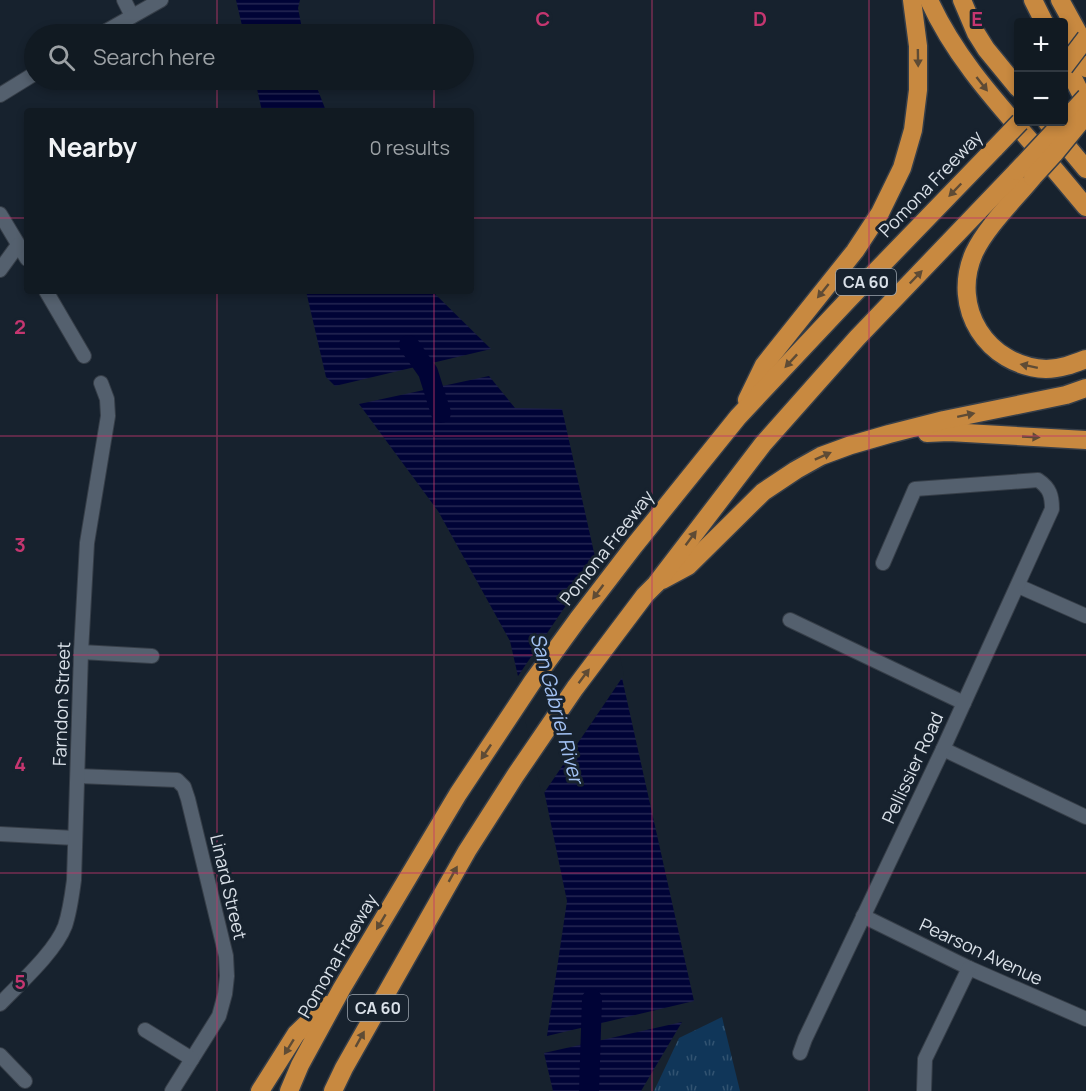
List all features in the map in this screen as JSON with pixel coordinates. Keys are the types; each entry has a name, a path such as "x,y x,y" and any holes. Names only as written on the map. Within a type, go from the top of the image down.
{"highway":[{"path":"734,422 764,365 855,251 880,213 902,168 913,130 918,90 918,46 912,0"},
{"path":"928,0 942,27 992,97 1086,207"},
{"path":"962,0 976,33 986,49 1014,82"},
{"path":"1033,0 1042,18"},
{"path":"1048,0 1059,18"},
{"path":"1060,0 1086,49 1067,72"},
{"path":"1068,35 1086,68"},
{"path":"1068,62 1086,38"},
{"path":"1068,68 1086,104"},
{"name":"CA 60","path":"1068,116 1086,97"},
{"path":"1086,115 1054,154 1025,174 974,253 968,274 966,294 970,313 979,332 992,347 1008,359 1026,366 1048,369 1070,366 1086,359"},
{"name":"Pomona Freeway","path":"289,1091 300,1065 342,988 458,794 533,681 578,619 734,422 1016,126"},
{"path":"1050,126 1086,169"},
{"name":"CA 60","path":"333,1091 467,850 575,688 761,447 857,338 1025,174 1059,126"},
{"path":"650,590 688,566 768,489 821,456 889,434 1086,388"},
{"path":"889,434 949,432 1086,440"},
{"path":"261,1091 297,1034 342,988"}],"street":[{"path":"124,0 132,16"},
{"path":"118,24 161,0"},
{"path":"0,95 24,80"},
{"path":"0,214 24,254"},
{"path":"0,270 18,244"},
{"path":"48,294 84,356"},
{"name":"Farndon Street","path":"0,1004 53,947 64,927 70,908 74,880 87,543 108,416 107,399 101,383"},
{"name":"Pellissier Road","path":"800,1053 1018,586 1052,509 1052,496 1045,484 1038,480 915,489 883,562"},
{"path":"1018,586 1086,616"},
{"path":"790,620 964,704"},
{"path":"81,652 152,656"},
{"path":"943,749 1086,817"},
{"name":"Linard Street","path":"78,777 177,780 184,787 226,956 227,976 219,1016 172,1091"},
{"path":"0,834 75,838"},
{"name":"Pearson Avenue","path":"862,916 969,968 1086,1019"},
{"path":"924,1091 925,1059 969,968"},
{"path":"145,1030 192,1059"},
{"path":"0,1055 25,1081"}],"green space":[{"path":"722,1017 740,1091 654,1091 679,1038"}],"water":[{"path":"236,0 300,0 298,8 301,24 242,24"},
{"path":"257,90 318,90 325,108 261,108"},
{"path":"307,294 435,294 491,349 335,386 326,377"},
{"path":"489,376 515,408 562,409 694,1001 547,1036 567,901 510,641 438,511 359,404"},
{"path":"682,1022 641,1091 553,1091 544,1053"}],"pier":[{"path":"598,558 624,675 542,796 516,679"}],"waterway":[{"name":"San Gabriel River","path":"409,345 428,372 441,413"},
{"name":"San Gabriel River","path":"589,1091 592,999"}]}
